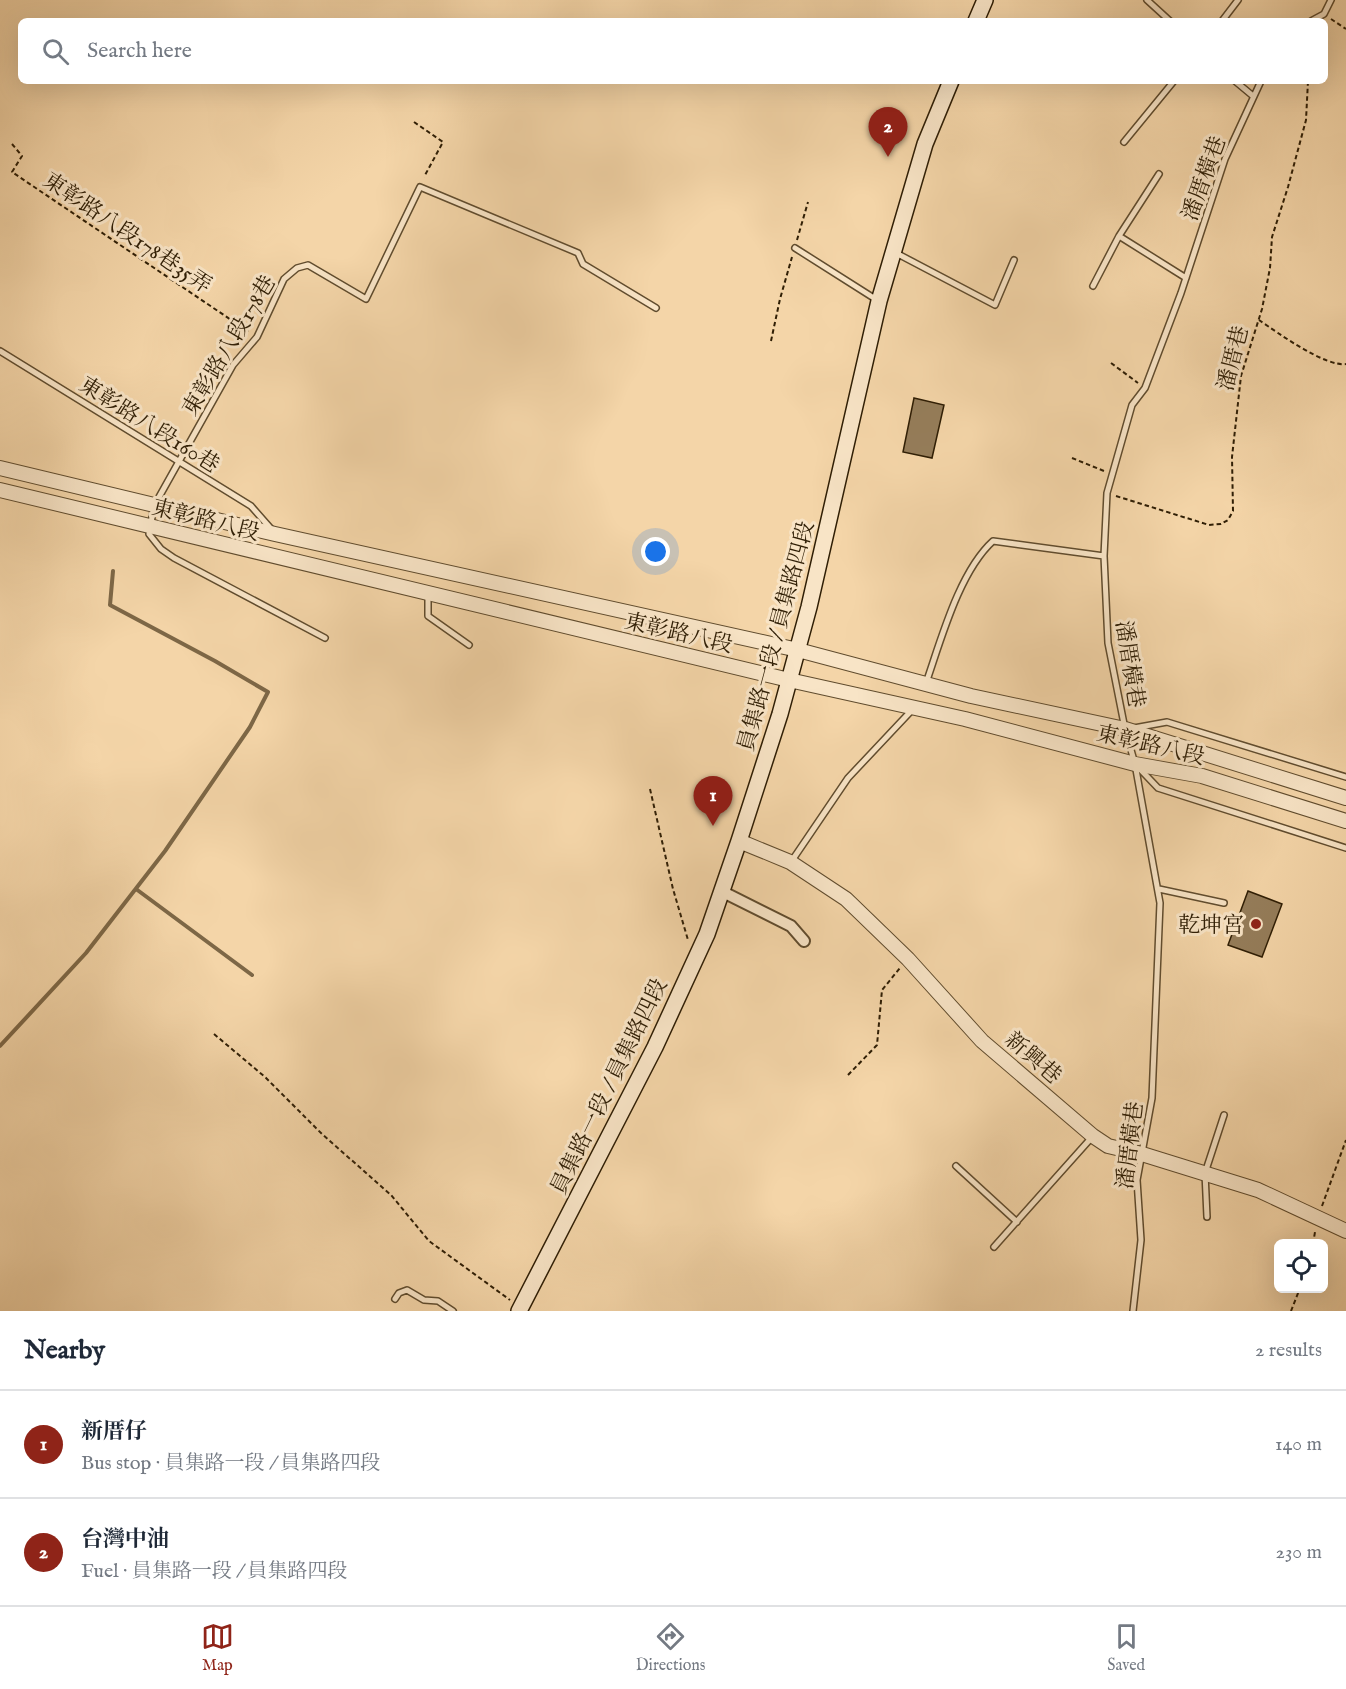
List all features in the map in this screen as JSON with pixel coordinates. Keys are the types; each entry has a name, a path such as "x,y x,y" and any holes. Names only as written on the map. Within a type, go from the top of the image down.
{"main road":[{"path":"977,18 985,0"},
{"name":"員集路一段 / 員集路四段","path":"520,1310 655,1047 707,934 740,841 798,650 879,301 925,144 950,84"}],"street":[{"name":"東彰路八段","path":"0,468 275,534 798,650 971,696 1125,729 1346,798"},
{"name":"東彰路八段","path":"0,490 789,680 965,719 1135,764 1202,776 1346,821"},
{"name":"新興巷","path":"740,841 790,862 846,898 908,959 982,1041 1093,1136 1108,1146 1142,1154 1258,1190 1346,1231"},
{"path":"721,891 791,926 804,941"}],"lane":[{"path":"1147,0 1167,18"},
{"path":"1224,18 1238,0"},
{"path":"1317,18 1324,14 1331,0"},
{"path":"1124,142 1172,84"},
{"path":"1238,84 1253,96"},
{"name":"潘厝橫巷","path":"1133,1311 1141,1240 1137,1180 1152,1098 1159,889 1135,764 1125,729 1107,643 1104,556 1107,493 1132,405 1144,388 1186,278 1225,159 1259,84"},
{"path":"1094,286 1119,236 1160,174"},
{"path":"420,187 578,253 583,264 656,308"},
{"name":"東彰路八段178巷","path":"149,526 154,506 178,461 233,365 257,337 284,279 297,268 308,265 366,299 420,187"},
{"path":"1119,236 1186,278"},
{"path":"795,248 879,301"},
{"path":"894,252 995,305 1014,260"},
{"name":"東彰路八段160巷","path":"0,351 251,506 275,534"},
{"path":"149,526 149,534 161,549 174,558 325,638"},
{"path":"925,684 971,567 993,541 1104,556"},
{"path":"428,594 428,616 469,645"},
{"path":"790,862 848,778 913,708"},
{"path":"1125,729 1167,722 1346,777"},
{"path":"1135,764 1158,788 1346,848"},
{"path":"1159,889 1224,903"},
{"path":"1207,1217 1205,1173 1224,1115"},
{"path":"994,1247 1093,1136"},
{"path":"956,1166 1017,1222"},
{"path":"395,1299 399,1293 407,1290 424,1300 438,1301 453,1311"}],"path":[{"path":"1324,14 1346,29"},
{"name":"潘厝巷","path":"1107,493 1209,525 1221,524 1228,520 1233,511 1232,457 1241,376 1259,320 1270,268 1272,237 1306,120 1308,84"},
{"path":"414,122 442,142 420,187"},
{"name":"東彰路八段178巷35弄","path":"12,144 22,156 12,172 257,337"},
{"path":"771,341 780,299 808,202"},
{"path":"1259,320 1300,347 1338,366 1346,364"},
{"path":"1112,363 1144,388"},
{"path":"1072,458 1113,474"},
{"path":"650,789 673,889 695,960"},
{"path":"848,1075 877,1045 882,990 908,959"},
{"path":"214,1034 265,1077 322,1134 391,1195 429,1241 520,1310"},
{"path":"1318,1217 1346,1140"},
{"path":"1291,1311 1298,1293"}],"building":[{"path":"914,398 944,405 932,458 903,452"},
{"path":"1248,891 1282,904 1262,957 1228,945"}],"waterway":[{"path":"0,1046 86,953 165,851 250,727 268,692 110,605 113,571"},
{"path":"136,889 252,975"}],"place":[{"name":"台灣中油","path":"888,157"},
{"name":"新厝仔","path":"713,826"},
{"name":"乾坤宮","path":"1256,924"}]}
